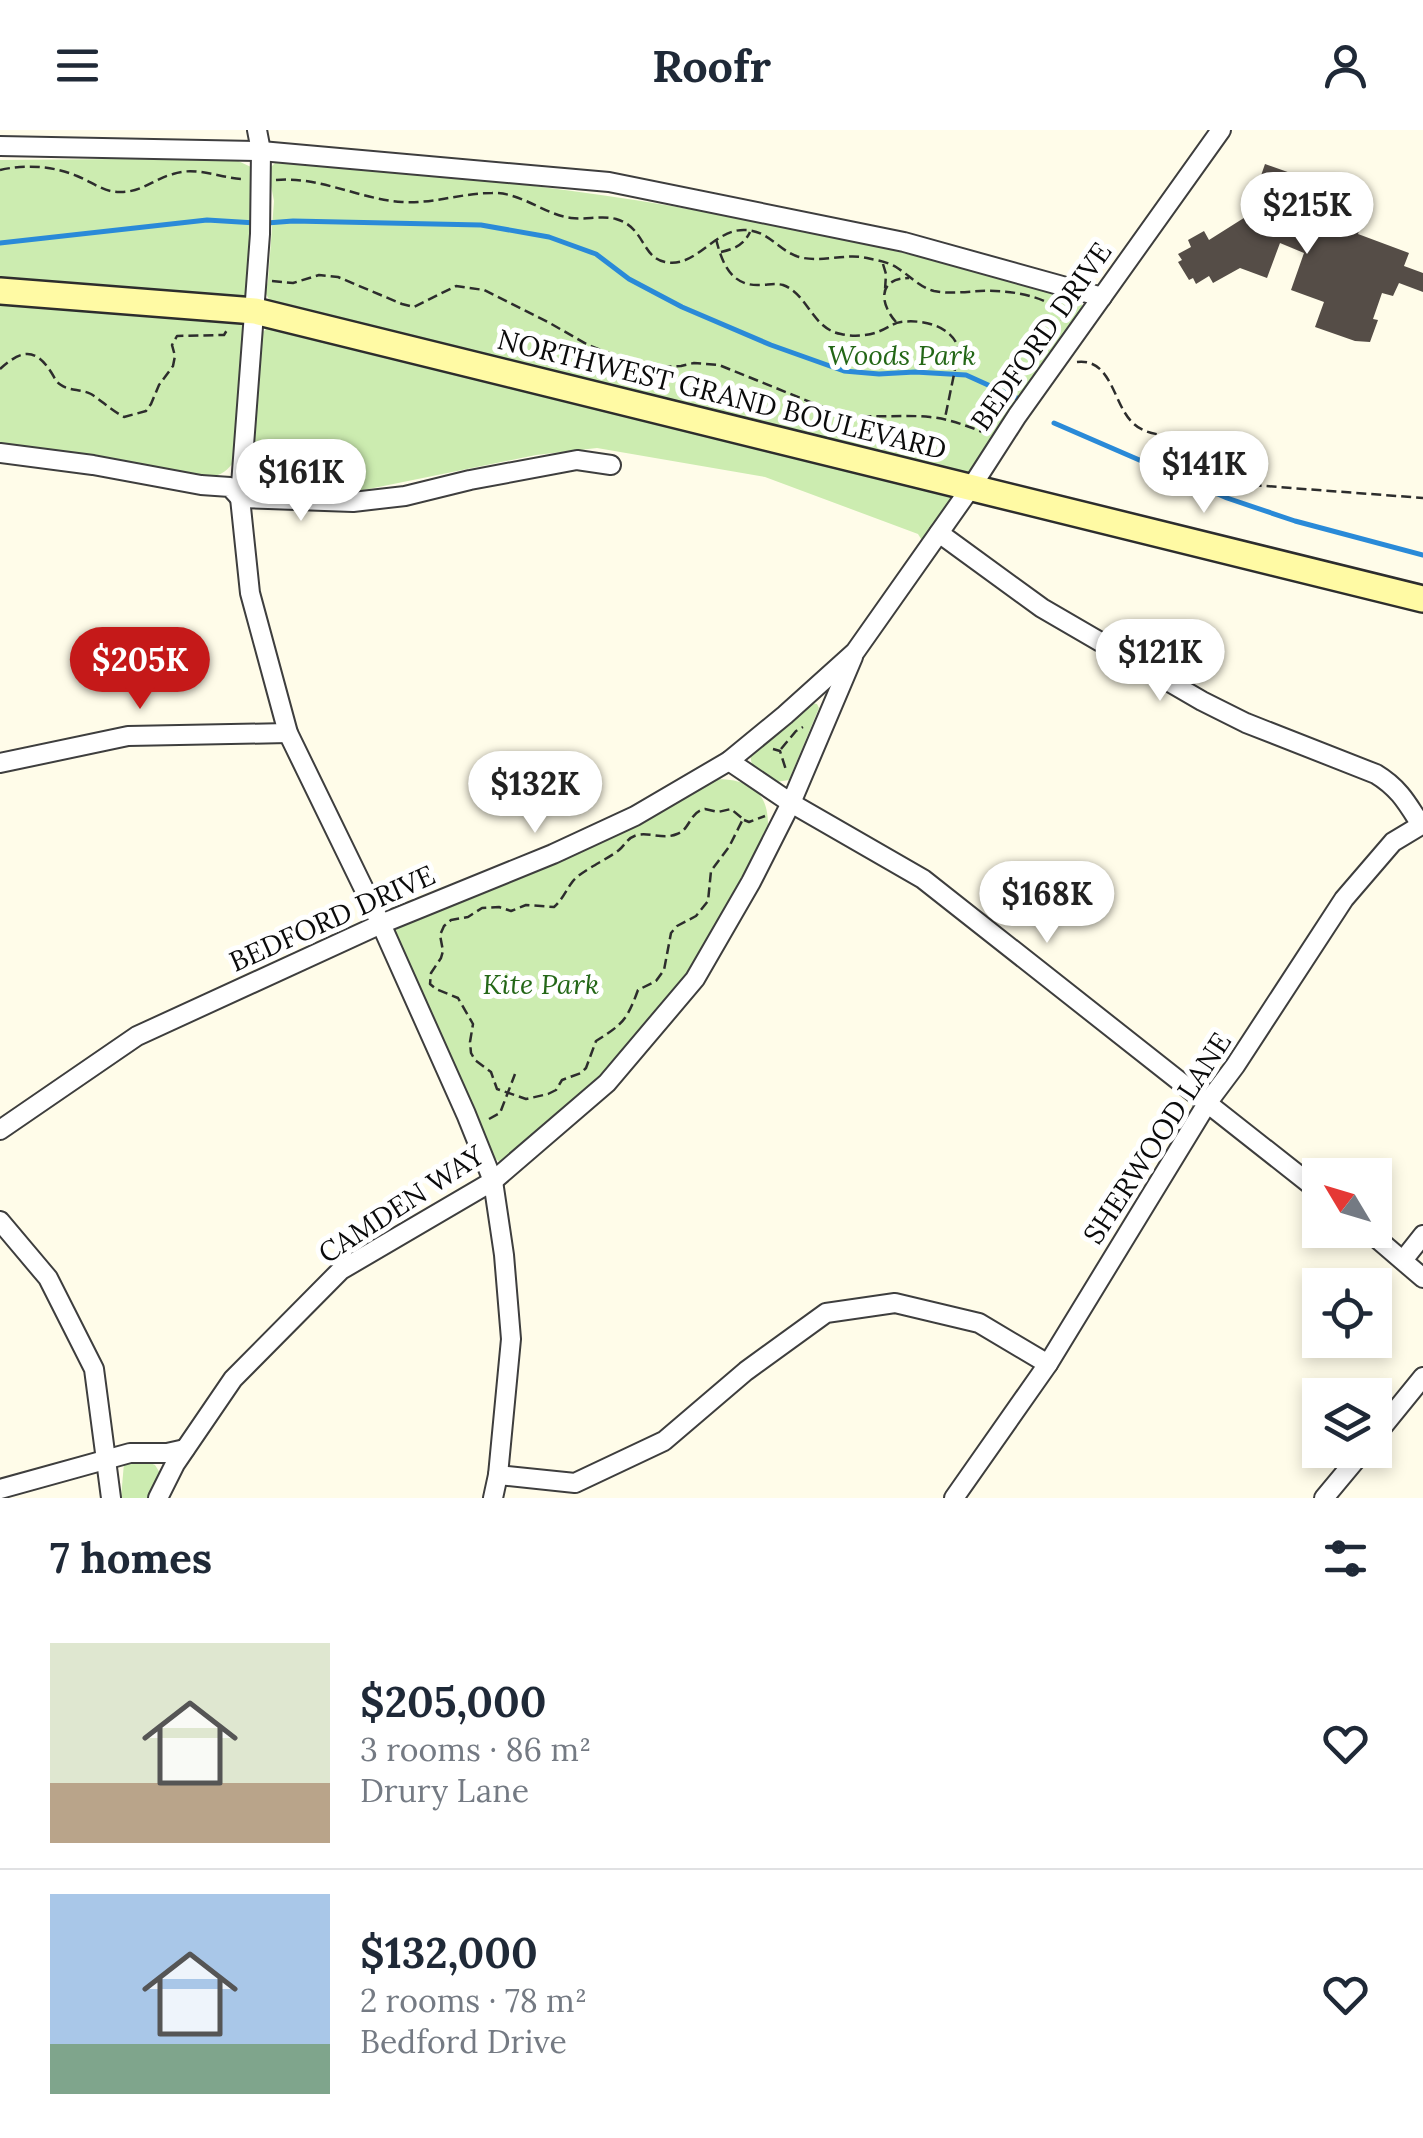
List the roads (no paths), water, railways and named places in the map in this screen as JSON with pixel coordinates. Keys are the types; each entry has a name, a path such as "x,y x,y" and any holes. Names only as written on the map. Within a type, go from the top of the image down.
{"street":[{"path":"257,130 261,151 260,234 244,310 240,498 250,593 288,733 381,924 492,1181 504,1254 511,1339 493,1498"},
{"name":"BEDFORD DRIVE","path":"0,1130 137,1036 381,924 635,816 729,760 785,715 855,652 1221,130"},
{"path":"0,146 261,151 609,182 904,242 1102,297"},
{"name":"NORTHWEST GRAND BOULEVARD","path":"0,291 244,310 1423,599"},
{"path":"0,453 230,488 240,498 353,502 405,496 578,460 611,465"},
{"path":"939,532 1042,608 1202,701 1392,783 1422,825"},
{"name":"CAMDEN WAY","path":"158,1498 185,1449 233,1379 341,1270 492,1181 607,1083 695,979 751,882 792,799 855,652"},
{"path":"0,763 128,736 288,733"},
{"path":"729,760 923,879 1302,1178"},
{"name":"SHERWOOD LANE","path":"954,1498 1048,1364 1208,1102 1344,899 1393,842 1422,825"},
{"path":"0,1221 48,1278 94,1369 111,1498"},
{"path":"1404,1260 1423,1235"},
{"path":"1389,1248 1423,1278"},
{"path":"498,1475 576,1483 664,1441 746,1371 826,1312 895,1303 979,1323 1048,1364"},
{"path":"1392,1415 1423,1377"},
{"path":"0,1488 130,1453 185,1449"},
{"path":"1324,1498 1349,1468"}],"waterway":[{"path":"0,243 207,220 256,223"},
{"path":"267,223 481,225 549,237 596,254 629,279 682,307 844,371 966,375 1019,399"},
{"path":"1054,423 1227,498 1295,521 1423,555"}],"park label":[{"name":"Woods Park","path":"902,355"},
{"name":"Kite Park","path":"541,984"}]}
